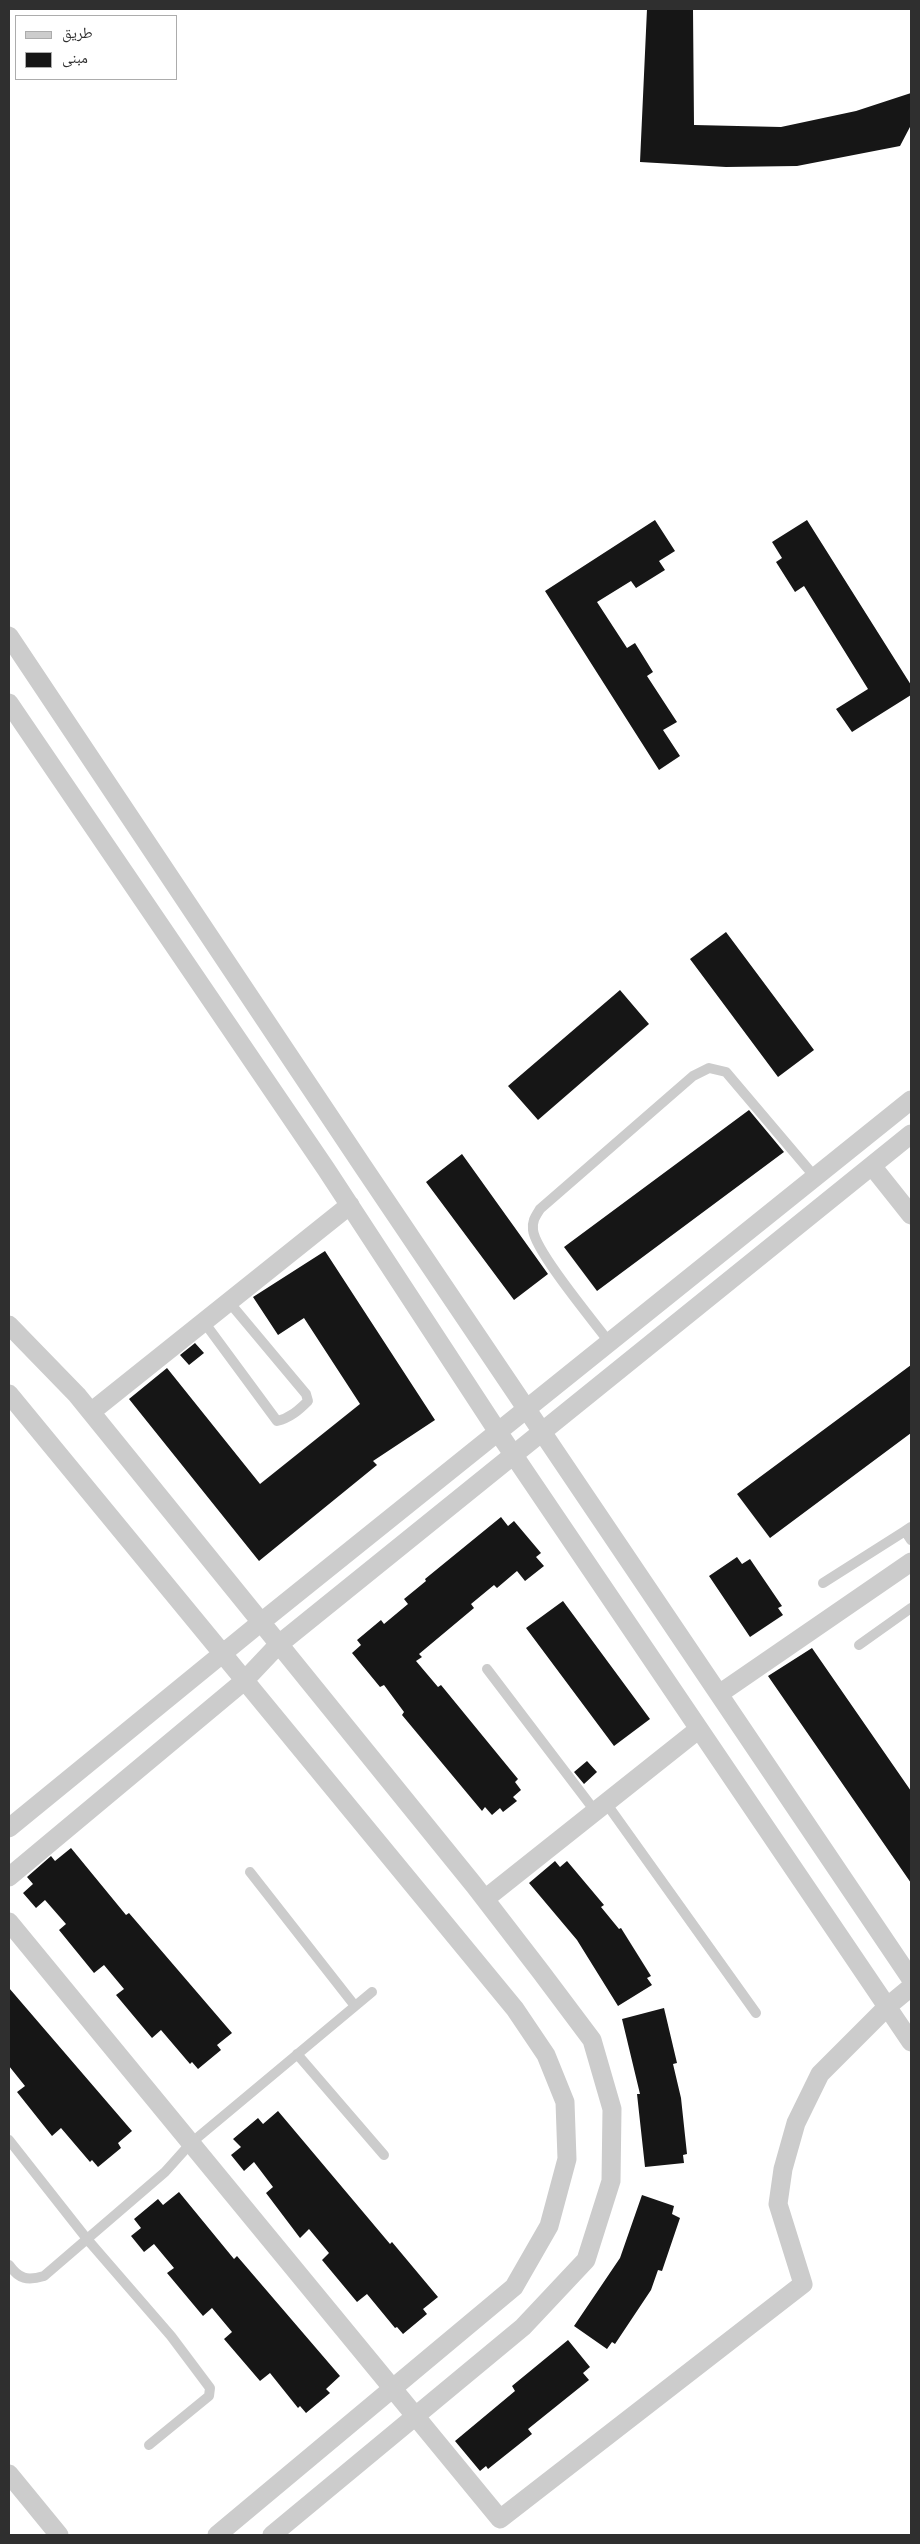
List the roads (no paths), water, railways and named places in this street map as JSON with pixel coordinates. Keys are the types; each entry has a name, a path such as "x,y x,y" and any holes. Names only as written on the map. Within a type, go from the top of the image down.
{"street":[{"path":"9,636 911,1979"},
{"path":"9,703 350,1205 498,1432 911,2042"},
{"path":"9,1828 260,1623 911,1100"},
{"path":"9,1877 244,1681 278,1645 911,1134"},
{"path":"872,1166 911,1215"},
{"path":"91,1412 350,1205"},
{"path":"9,1325 77,1395 485,1899 592,2040 612,2109 611,2180 586,2260 523,2327 272,2535"},
{"path":"9,1394 515,2009 546,2054 565,2102 567,2159 549,2226 514,2287 217,2535"},
{"path":"719,1694 911,1562"},
{"path":"485,1899 699,1728"},
{"path":"9,1922 500,2519 803,2284 778,2204 783,2169 796,2123 820,2074 888,2006 911,1987"},
{"path":"9,2474 59,2535"}],"lane":[{"path":"610,1342 549,1263 533,1233 533,1219 540,1209 560,1191 693,1076 709,1068 726,1072 815,1177"},
{"path":"204,1322 277,1421 285,1419 301,1408 308,1401 306,1394 229,1302"},
{"path":"823,1583 908,1529 911,1540"},
{"path":"859,1645 911,1608"},
{"path":"487,1669 600,1807 756,2013"},
{"path":"250,1872 355,2006"},
{"path":"9,2265 17,2275 30,2280 44,2276 165,2172 191,2143 372,1992"},
{"path":"297,2054 384,2155"},
{"path":"9,2140 86,2239 171,2336 210,2388 209,2396 148,2445"}]}
